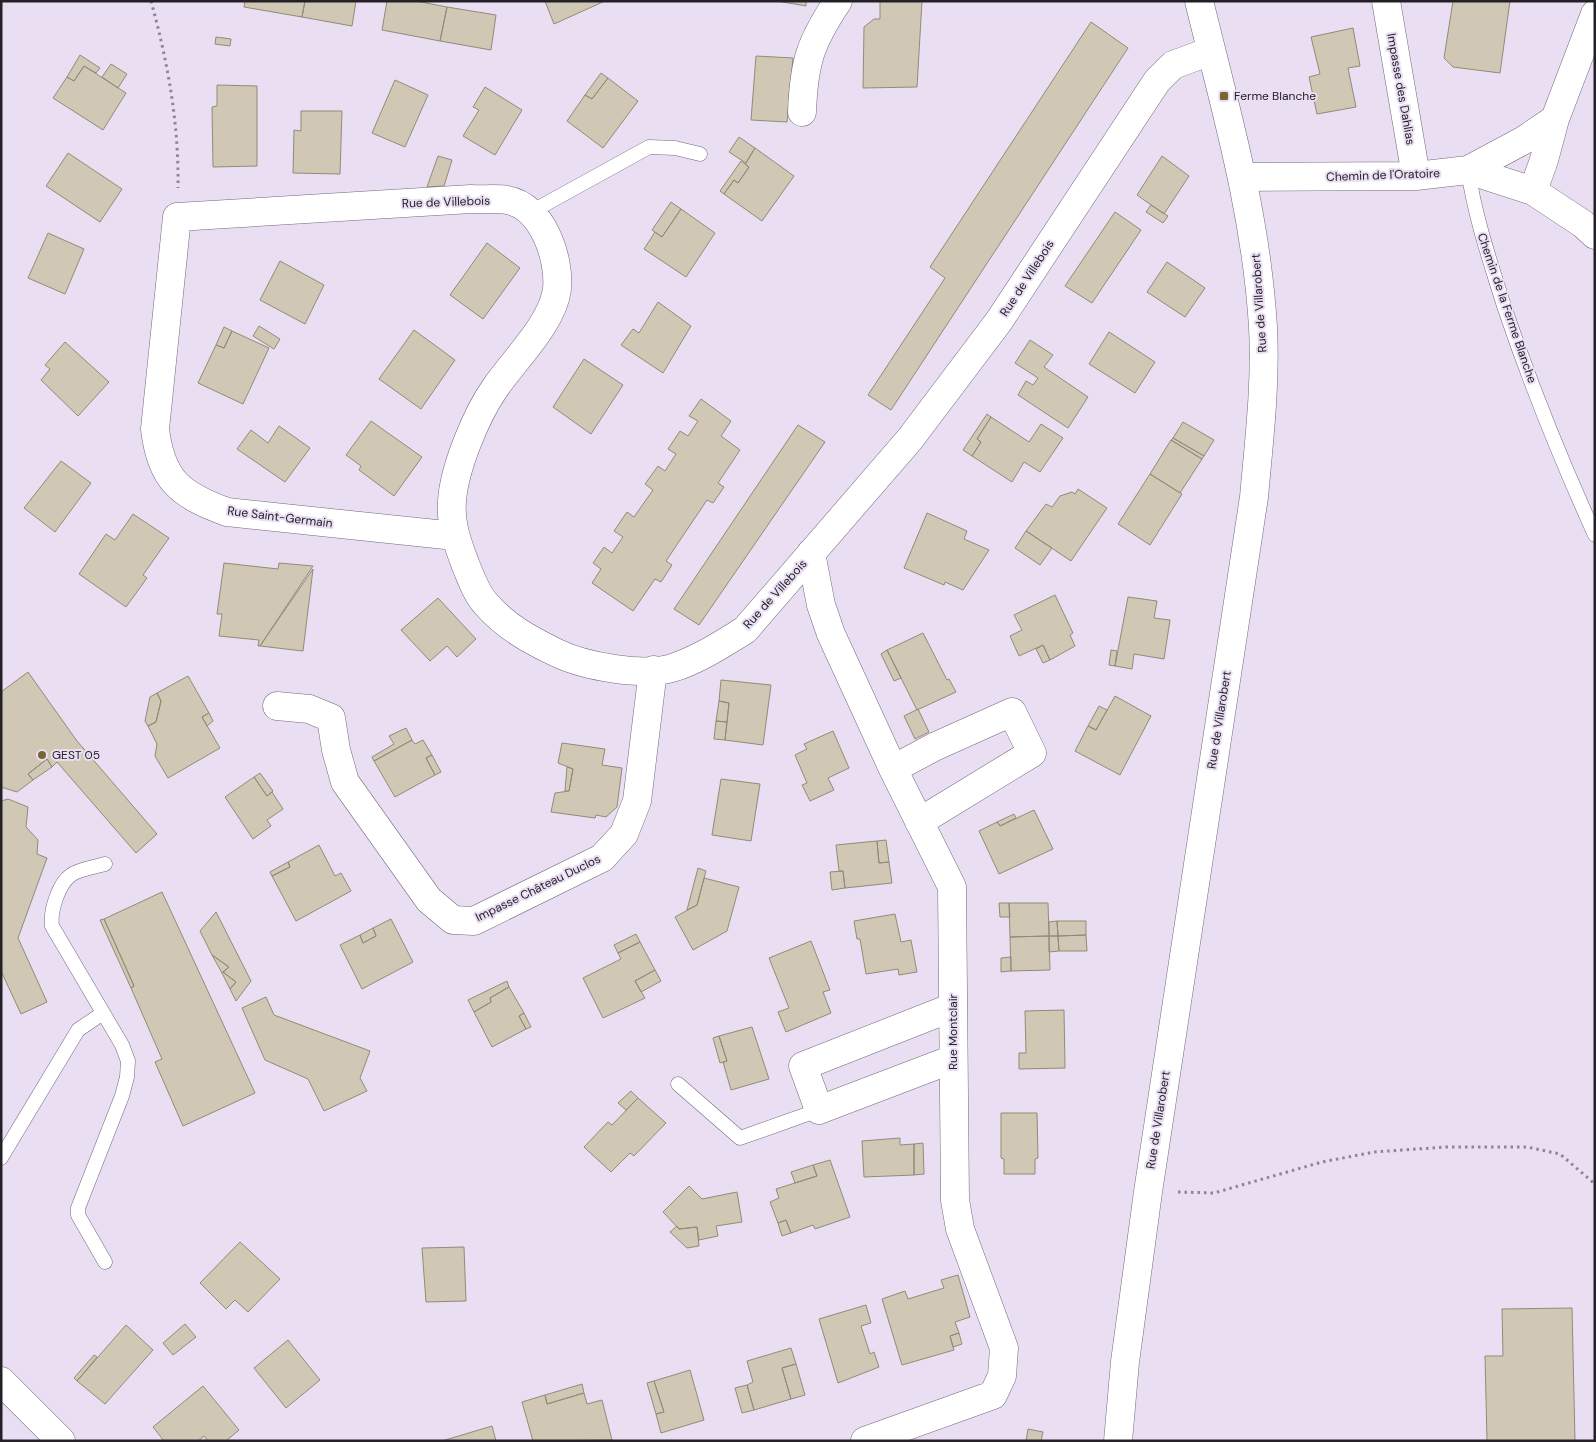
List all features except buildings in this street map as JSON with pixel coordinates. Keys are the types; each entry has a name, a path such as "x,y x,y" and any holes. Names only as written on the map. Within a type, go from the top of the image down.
{"street":[{"path":"802,112 803,75 817,32 838,1"},
{"name":"Rue de Villarobert","path":"1118,1441 1148,1192 1254,497 1262,413 1263,329 1256,250 1244,177 1199,1"},
{"name":"Impasse des Dahlias","path":"1386,1 1416,176"},
{"path":"1533,191 1555,120 1595,14"},
{"name":"Rue de Villebois","path":"177,217 471,199 508,200 531,212 546,231 554,257 557,289 548,316 494,389 471,433 452,501 455,536 469,574 485,603 513,630 570,660 600,668 671,669 710,652 745,630 910,440 999,320 1157,81 1173,66 1190,57 1211,51"},
{"path":"1468,170 1524,140 1555,120"},
{"name":"Chemin de l'Oratoire","path":"1244,177 1416,176 1468,170 1511,186 1533,191 1583,224 1595,235"},
{"name":"Rue Saint-Germain","path":"177,217 155,429 157,447 166,472 182,491 198,502 227,512 455,536"},
{"name":"Rue Montclair","path":"811,553 820,605 830,634 893,769 952,888 954,1200 960,1229 1004,1348 1002,1376 993,1395 866,1441"},
{"name":"Impasse Château Duclos","path":"277,706 309,709 330,718 336,750 345,782 350,790 429,900 453,920 474,921 602,858 624,834 637,801 653,670"},
{"path":"893,769 934,747 1012,712 1032,753 919,822"},
{"path":"953,1007 802,1066 819,1110 953,1059"},
{"path":"1,1382 61,1441"}],"lane":[{"path":"531,212 649,147 675,148 700,154"},
{"name":"Chemin de la Ferme Blanche","path":"1468,170 1472,198 1487,254 1517,344 1569,478 1595,535"},
{"path":"105,864 70,876 54,902 50,915 52,926 103,1013 128,1061 127,1077 122,1096 78,1208 78,1215 105,1262"},
{"path":"1,1158 78,1030 103,1013"},
{"path":"678,1084 740,1138 819,1110"}],"path":[{"path":"151,1 164,48 176,120 178,156 177,217"},
{"path":"1148,1192 1214,1193 1322,1162 1374,1152 1446,1147 1527,1147 1560,1154 1595,1184"}],"place":[{"name":"Ferme Blanche","path":"1224,96"},
{"name":"GEST 05","path":"42,755"}]}
